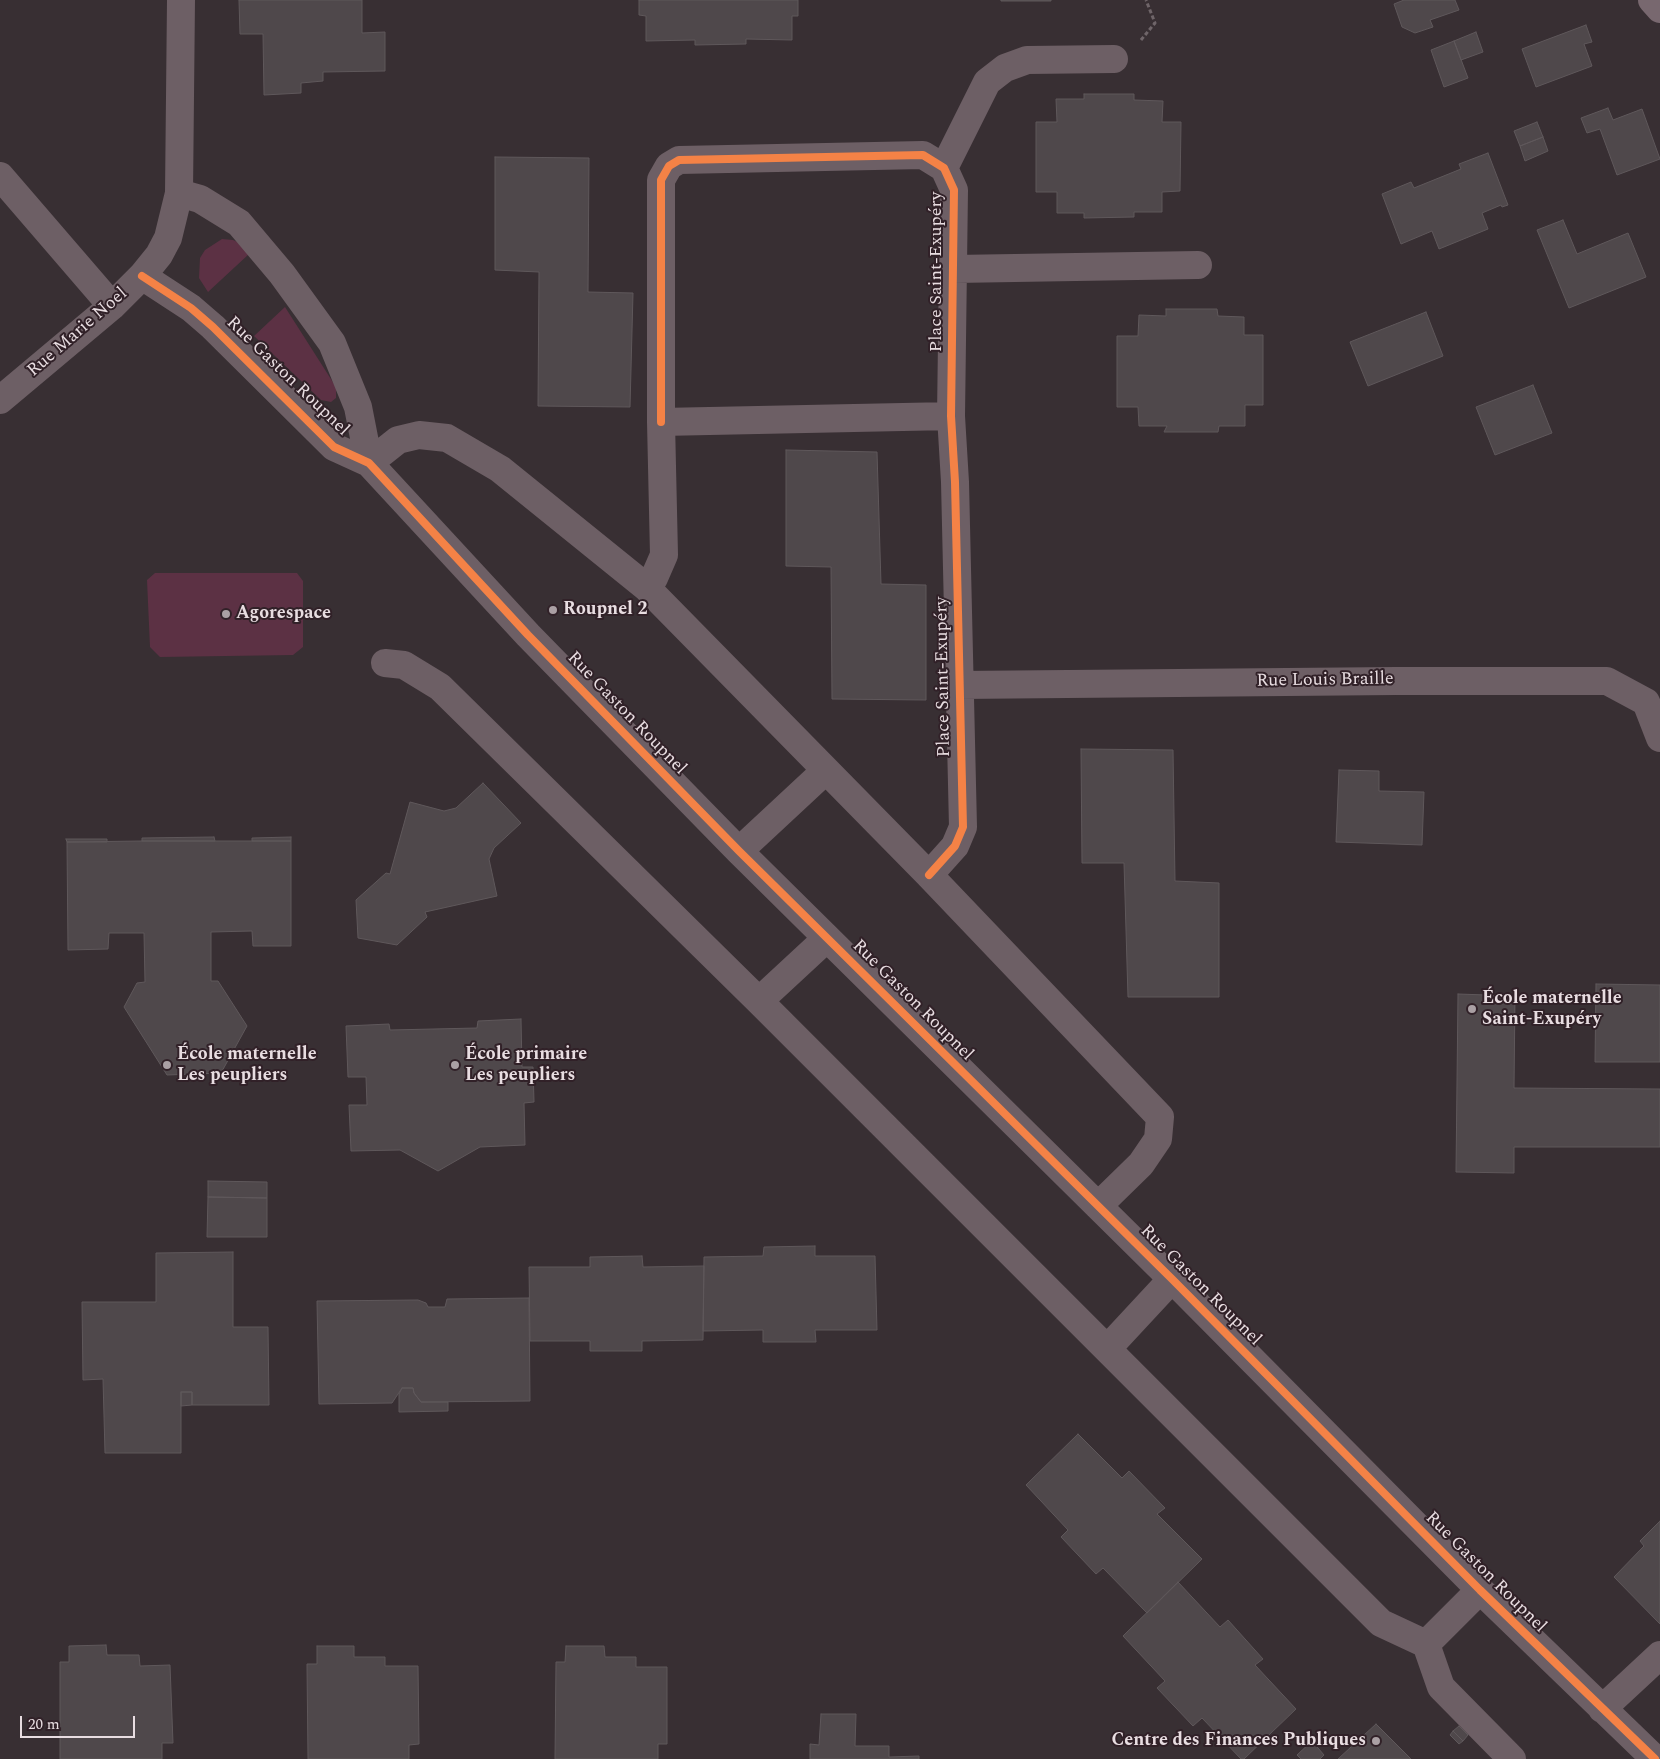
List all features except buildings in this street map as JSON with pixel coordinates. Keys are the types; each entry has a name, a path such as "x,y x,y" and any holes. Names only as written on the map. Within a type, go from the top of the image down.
{"main road":[{"path":"1652,0 1660,9"}],"street":[{"path":"178,193 181,0"},
{"name":"Place Saint-Exupéry","path":"944,168 987,82 1005,68 1027,60 1114,59"},
{"name":"Place Saint-Exupéry","path":"646,588 654,578 664,555 661,422 661,180 669,166 679,160 923,155 944,168 954,190 951,416 955,482 963,827 955,846 929,875"},
{"path":"0,176 112,306"},
{"name":"Rue Marie Noel","path":"0,400 112,306 142,276 159,256 168,238 178,193"},
{"name":"Rue Gaston Roupnel","path":"178,193 200,199 239,223 282,274 332,343 358,407 368,463"},
{"name":"Place Saint-Exupéry","path":"954,269 1198,265"},
{"name":"Rue Gaston Roupnel","path":"142,276 191,308 213,327 334,447 368,463 528,635 739,851 1172,1279 1480,1590 1654,1759"},
{"path":"661,422 951,416"},
{"path":"368,463 398,440 419,435 447,438 500,469 646,588 929,875 1160,1117 1158,1139 1140,1164 1098,1206"},
{"path":"385,663 404,665 440,687 759,1001 1381,1623 1426,1644 1441,1687 1512,1759"},
{"name":"Rue Louis Braille","path":"960,685 1607,681 1646,702 1660,738"},
{"path":"739,851 825,771"},
{"path":"759,1001 827,938"},
{"path":"1107,1349 1172,1279"},
{"path":"1426,1644 1480,1590"},
{"path":"1602,1709 1660,1654"}],"path":[{"path":"1114,59 1144,37 1155,23 1146,0"}],"shaded area":[{"path":"222,239 233,240 242,244 249,254 208,292 199,278 200,258 205,250"},
{"path":"285,307 336,387 336,398 331,402 321,400 254,336"},
{"name":"Agorespace","path":"155,573 297,573 303,581 303,647 293,655 160,657 150,647 147,580"}],"cycle path":[{"path":"661,422 661,180 669,166 679,160 923,155 944,168 954,190 951,416 955,482 963,827 955,846 929,875"},
{"path":"142,276 191,308 213,327 334,447 369,463 528,635 739,851 1172,1279 1480,1590 1655,1759"}],"place":[{"name":"Roupnel 2","path":"553,610"},
{"name":"Agorespace","path":"226,614"},
{"name":"École maternelle Saint-Exupéry","path":"1472,1009"},
{"name":"École maternelle Les peupliers","path":"167,1065"},
{"name":"École primaire Les peupliers","path":"455,1065"},
{"name":"Centre des Finances Publiques","path":"1376,1741"}]}
